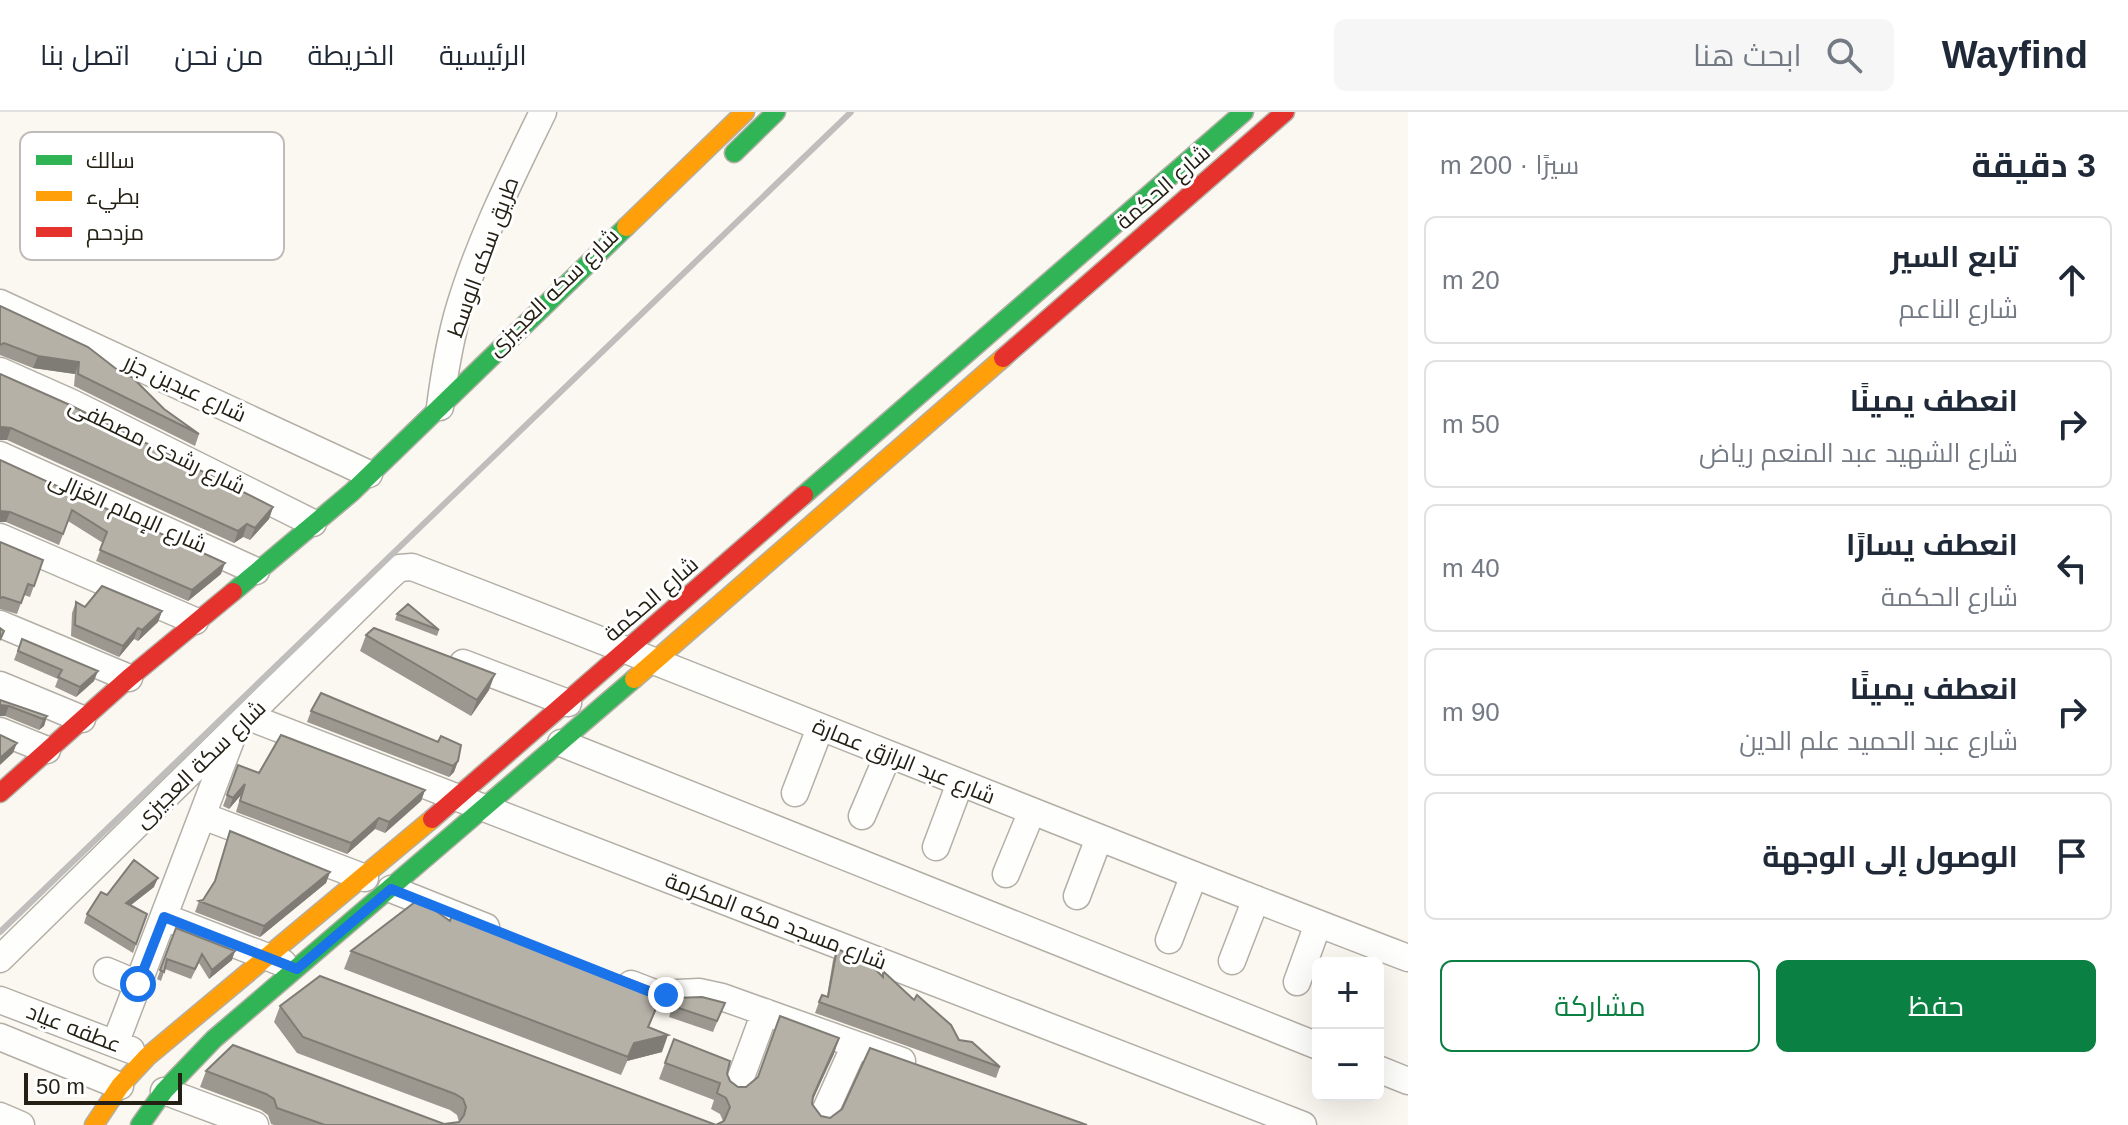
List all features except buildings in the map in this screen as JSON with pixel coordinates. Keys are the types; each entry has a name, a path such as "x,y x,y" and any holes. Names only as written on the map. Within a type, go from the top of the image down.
{"street":[{"name":"طريق سكه الوسط","path":"440,407 447,356 466,290 497,208 543,112"},
{"path":"724,162 776,112"},
{"name":"شارع الحكمة","path":"94,1125 120,1086 147,1057 365,878 1244,112"},
{"name":"شارع الحكمة","path":"140,1125 164,1091 214,1039 485,809 1285,112"},
{"name":"شارع سكه العجيزى","path":"0,793 195,621 360,483 739,113"},
{"name":"شارع عبدين جزر","path":"0,303 360,483"},
{"name":"شارع رشدى مصطفى","path":"0,371 72,403 313,523"},
{"name":"شارع الإمام الغزالى","path":"0,455 256,571"},
{"name":"شارع سكه العجيزى","path":"360,483 384,477 415,457"},
{"path":"0,537 195,621"},
{"name":"شارع عبد الرازق عمارة","path":"399,568 412,567 656,660 888,755 1408,958"},
{"name":"شارع سكة العجيزى","path":"0,959 399,568"},
{"path":"348,619 377,630"},
{"path":"0,624 129,678"},
{"path":"436,652 568,703"},
{"path":"0,685 82,719"},
{"path":"115,1044 242,724"},
{"name":"شارع مسجد مكه المكرمة","path":"242,724 459,797 1303,1125"},
{"path":"795,793 820,728"},
{"path":"0,731 47,750"},
{"path":"561,743 1312,1044"},
{"path":"862,816 888,755"},
{"path":"936,847 960,783"},
{"path":"1006,874 1032,811"},
{"path":"203,816 365,878"},
{"path":"1077,896 1099,838"},
{"path":"1169,940 1194,875"},
{"path":"391,889 505,934"},
{"path":"1232,961 1256,899"},
{"path":"164,917 327,980"},
{"path":"1297,982 1318,924"},
{"path":"107,971 138,984"},
{"path":"605,974 657,994 699,992 722,997 926,1070"},
{"name":"عطفه عياد","path":"0,1000 147,1057"},
{"path":"737,1088 765,1012"},
{"path":"0,1037 120,1086"},
{"path":"214,1039 243,1050"},
{"path":"822,1118 855,1045"},
{"path":"1384,1071 1408,1081"},
{"path":"164,1091 255,1125"},
{"path":"0,1116 21,1125"}],"railway":[{"path":"0,932 851,112"}],"traffic: fast":[{"path":"734,153 776,112"},
{"path":"804,495 1244,112"},
{"path":"233,592 352,492 626,227"},
{"path":"140,1125 164,1091 214,1039 634,679"}],"traffic: slow":[{"path":"626,227 745,112"},
{"path":"634,679 1003,358"},
{"path":"94,1125 120,1086 147,1057 432,819"}],"traffic: jam":[{"path":"1003,358 1285,112"},
{"path":"432,819 804,495"},
{"path":"0,793 129,678 233,592"}],"route":[{"path":"138,984 164,917 297,969 391,889 648,991 666,995"}]}
